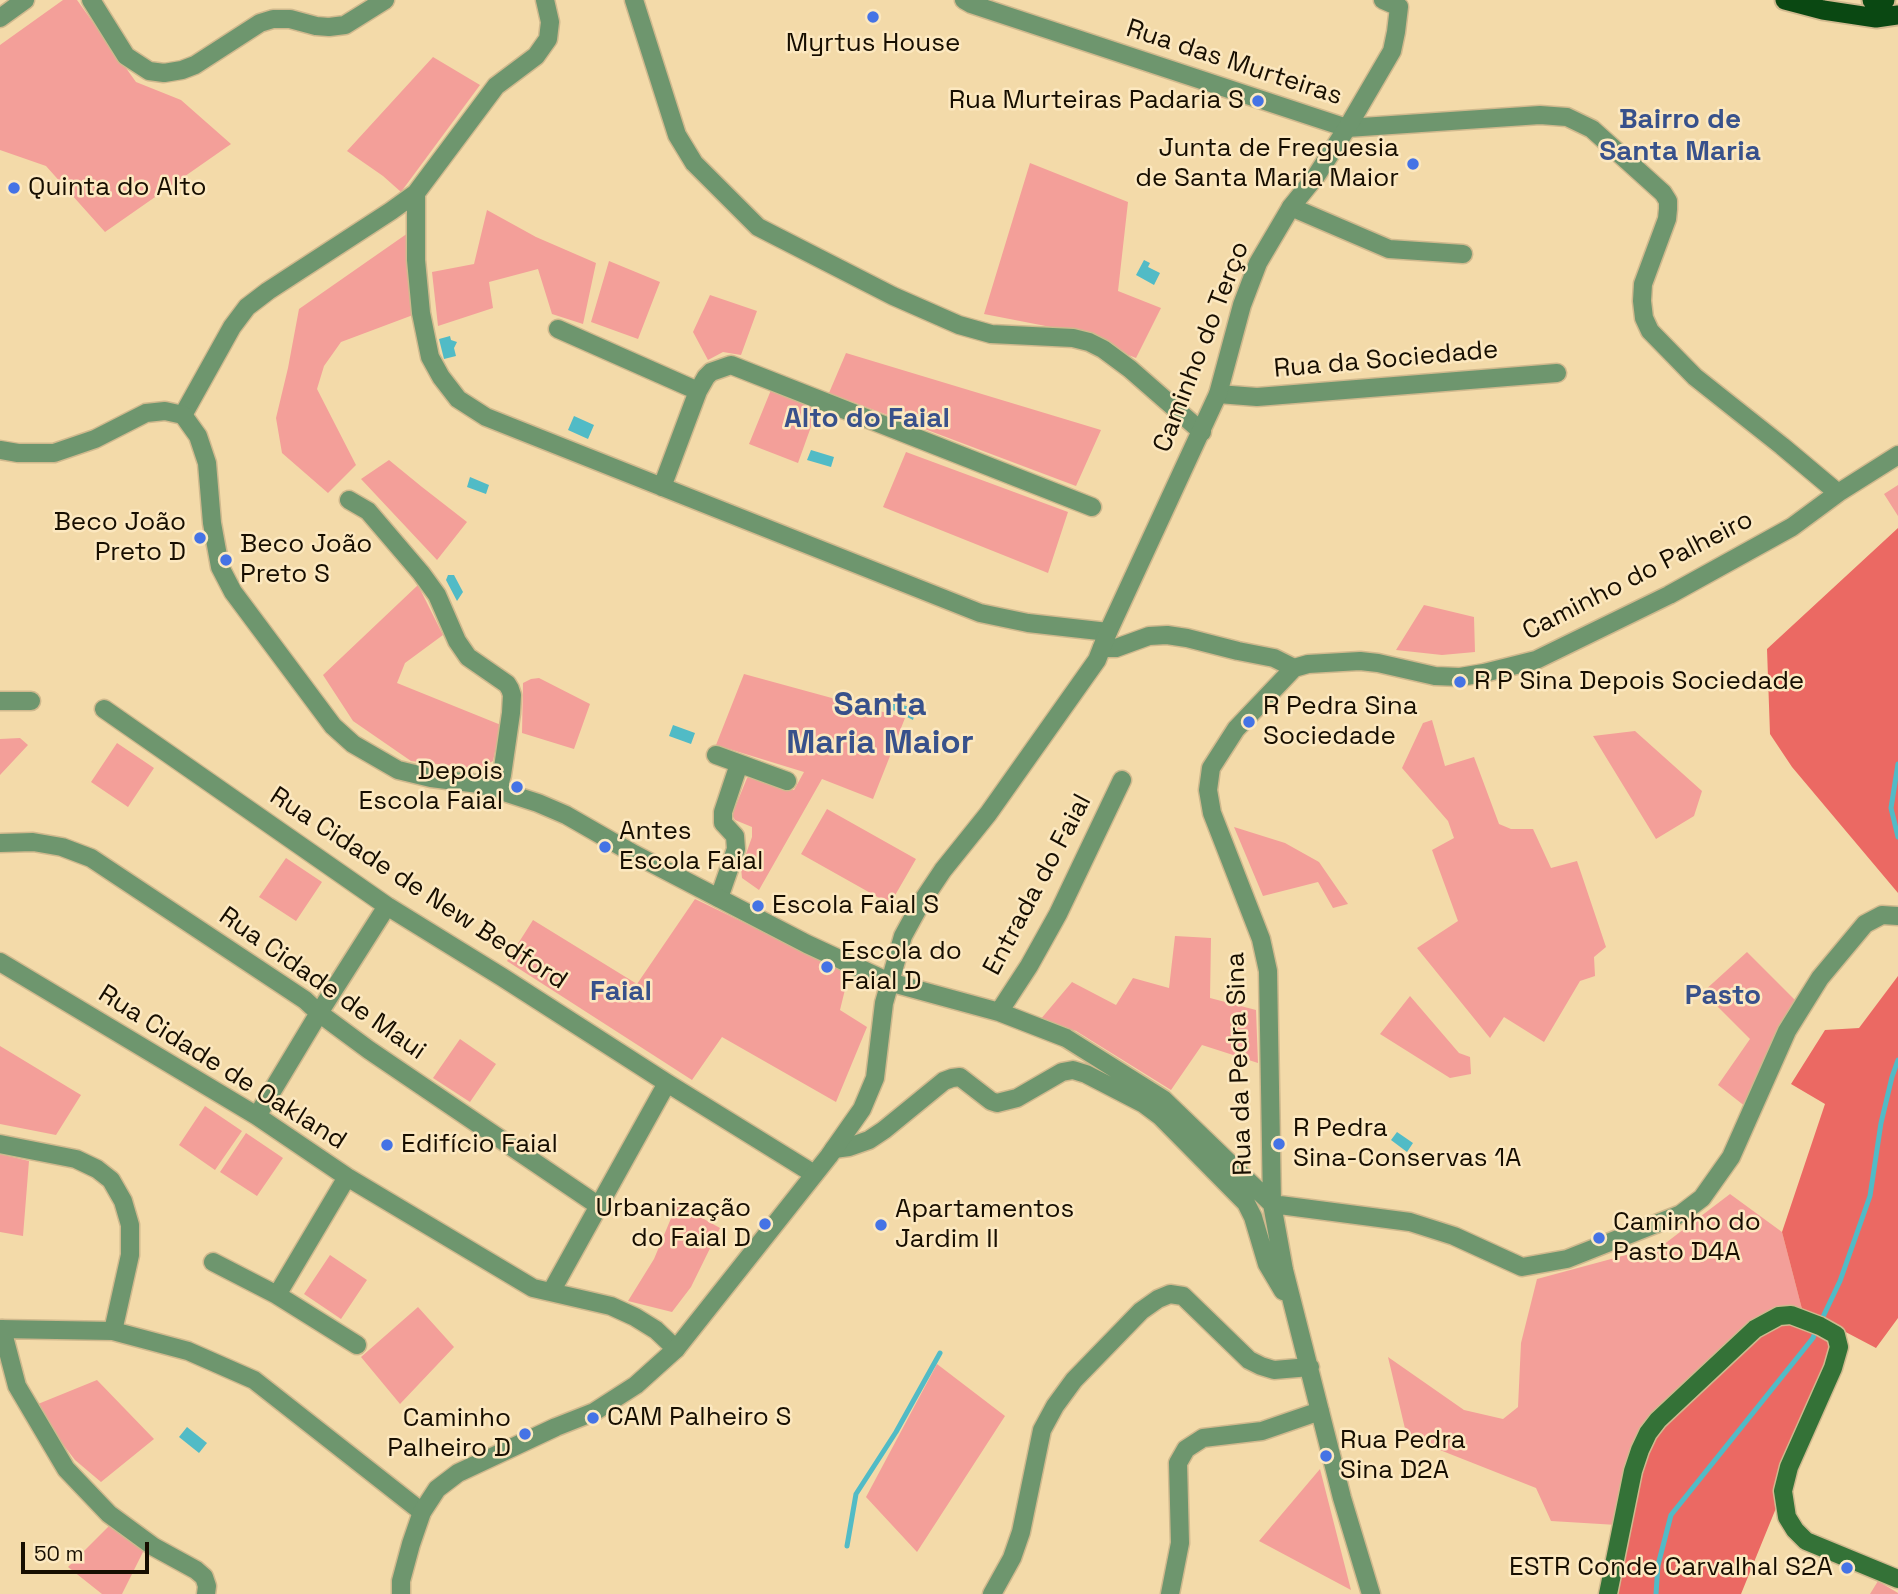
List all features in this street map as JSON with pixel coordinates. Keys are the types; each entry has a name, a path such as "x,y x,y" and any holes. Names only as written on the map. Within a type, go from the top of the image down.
{"highway":[{"path":"1785,0 1823,10 1876,18 1898,15"},
{"path":"1872,0 1885,0"}],"main road":[{"path":"1608,1594 1633,1471 1648,1433 1658,1420 1755,1329 1779,1316 1791,1314 1836,1335 1839,1347 1833,1368 1789,1467 1783,1490 1787,1517 1806,1541 1898,1579"}],"street":[{"path":"0,18 25,0"},
{"path":"92,0 126,57 149,71 164,73 195,65 260,23 273,19 290,19 316,26 345,25 385,0"},
{"path":"183,415 232,327 247,307 416,193 496,86 536,56 548,39 550,22 545,0"},
{"path":"634,0 677,135 694,163 758,227 893,296 959,325 991,334 1073,338 1089,342 1130,369 1202,432"},
{"name":"Rua das Murteiras","path":"964,0 1347,128 1540,115 1567,117 1592,130 1668,201 1667,219 1643,284 1644,318 1650,331 1695,377 1838,493"},
{"name":"Caminho do Terço","path":"1105,640 1218,394 1242,305 1258,263 1291,208 1347,128 1392,51 1396,32 1393,2"},
{"name":"Caminho do Palheiro","path":"416,193 416,260 427,346 441,377 458,399 486,417 980,612 1105,640 1116,648 1149,636 1167,635 1274,658 1294,668 1308,664 1360,661 1435,676 1460,677 1484,673 1536,660 1669,595 1792,527 1838,493 1898,455"},
{"path":"1291,208 1389,249 1463,254"},
{"path":"558,329 698,391"},
{"path":"662,487 698,391 711,372 731,365 1092,507"},
{"name":"Rua da Sociedade","path":"1218,394 1257,397 1558,373"},
{"path":"0,450 54,453 95,439 146,413 165,411 183,415 198,436 207,463 212,523 220,567 233,592 333,726 353,744 398,770 498,789 566,816 807,944 889,982 999,1012 1066,1038 1163,1098 1272,1204 1410,1222 1454,1236 1522,1268 1567,1259 1681,1214 1702,1198 1731,1157 1787,1031 1820,978 1865,924 1882,915 1898,916"},
{"path":"349,500 368,511 422,573 437,595 457,641 468,657 507,684 510,689 511,713 498,789"},
{"path":"401,1594 407,1556 422,1512 437,1489 458,1473 594,1412 636,1385 676,1349 834,1149 862,1109 875,1078 884,1003 903,936 943,870 988,814 1090,671 1105,640"},
{"name":"Rua da Pedra Sina","path":"1294,668 1236,729 1210,768 1208,790 1212,813 1261,939 1268,971 1272,1204 1283,1270 1342,1498 1371,1594"},
{"path":"0,701 31,701"},
{"name":"Rua Cidade de New Bedford","path":"104,709 387,906 814,1174"},
{"path":"716,755 787,781"},
{"path":"719,898 736,849 735,836 723,823 723,812 739,764"},
{"name":"Entrada do Faial","path":"999,1012 1058,914 1122,780"},
{"name":"Rua Cidade de Maui","path":"0,843 33,842 62,847 91,858 305,1000 318,1013 369,1050 599,1206"},
{"path":"257,1116 318,1013 387,906"},
{"name":"Rua Cidade de Oakland","path":"0,962 257,1116 348,1177 533,1288 611,1306 656,1330 676,1349"},
{"path":"834,1149 869,1140 944,1082 953,1078 960,1077 997,1103 1017,1098 1062,1072 1073,1070 1086,1074 1144,1104 1160,1116 1246,1203 1267,1264 1294,1308"},
{"path":"551,1292 667,1083"},
{"path":"0,1144 76,1159 97,1169 111,1180 123,1201 130,1225 130,1255 113,1331"},
{"path":"277,1295 348,1177"},
{"path":"213,1262 277,1295 357,1345"},
{"path":"992,1594 1012,1558 1021,1532 1042,1430 1074,1380 1141,1311 1170,1294 1183,1296 1249,1360 1274,1370 1310,1367"},
{"path":"206,1594 204,1577 154,1547 109,1514 66,1469 17,1386 1,1329 113,1331 188,1351 254,1380 422,1512"},
{"path":"1170,1594 1180,1542 1178,1463 1186,1449 1203,1438 1262,1431 1320,1411"}],"shaded area":[{"path":"63,0 77,0 136,82 181,100 231,144 105,232 46,166 0,150 0,45"},
{"path":"433,57 480,85 401,192 347,151"},
{"path":"1030,163 1128,202 1118,291 1161,308 1136,358 1061,329 984,314"},
{"path":"487,210 536,237 596,263 583,324 552,314 538,269 489,282 493,308 438,326 432,272 474,264"},
{"path":"408,233 413,315 341,342 324,366 317,389 356,465 328,493 282,453 276,418 299,309"},
{"path":"609,261 660,282 638,339 591,322"},
{"path":"710,295 757,311 741,355 723,352 708,360 693,332"},
{"path":"846,353 1101,430 1076,486 829,393"},
{"path":"771,390 817,410 798,463 749,444"},
{"path":"906,452 1068,512 1048,573 883,507"},
{"path":"389,460 467,522 437,560 361,479"},
{"path":"1898,485 1898,516 1884,494"},
{"path":"1898,528 1898,893 1792,767 1770,734 1767,649"},
{"path":"418,585 443,635 405,663 397,683 501,725 493,761 479,769 411,761 353,721 323,675"},
{"path":"1424,605 1474,617 1475,652 1442,655 1396,650"},
{"path":"744,674 905,718 873,799 822,779 759,890 742,878 741,868 752,837 752,827 735,820 732,815 747,778 752,777 794,790 804,772 716,745"},
{"path":"539,678 590,704 574,749 522,733 523,683"},
{"path":"1432,720 1445,766 1474,757 1499,824 1511,829 1533,829 1551,868 1577,861 1606,947 1594,957 1595,976 1580,981 1544,1042 1504,1017 1490,1038 1417,948 1458,921 1432,850 1454,838 1448,821 1402,768 1423,723"},
{"path":"1635,731 1702,791 1694,816 1656,839 1593,736"},
{"path":"20,738 28,745 0,775 0,739"},
{"path":"117,743 154,768 128,807 91,782"},
{"path":"827,809 916,859 890,904 801,854"},
{"path":"1234,827 1285,843 1319,862 1348,904 1333,908 1318,882 1263,896"},
{"path":"286,858 322,882 296,921 259,897"},
{"path":"695,899 849,973 840,1010 867,1027 836,1102 722,1037 692,1080 507,961 533,920 637,984"},
{"path":"1175,936 1211,938 1210,998 1256,1010 1258,1063 1202,1045 1171,1090 1076,1031 1040,1020 1072,982 1116,1005 1133,978 1169,988"},
{"path":"1747,952 1796,1001 1746,1107 1718,1085 1750,1039 1703,992"},
{"path":"1898,976 1898,1318 1876,1348 1802,1309 1782,1232 1825,1104 1791,1084 1825,1030 1859,1028"},
{"path":"1410,996 1459,1053 1470,1057 1471,1074 1450,1078 1380,1034"},
{"path":"460,1039 496,1064 470,1102 433,1078"},
{"path":"0,1046 81,1095 56,1135 0,1124"},
{"path":"205,1106 242,1131 215,1170 179,1145"},
{"path":"246,1133 283,1158 257,1196 220,1172"},
{"path":"0,1154 29,1161 23,1236 0,1232"},
{"path":"1730,1194 1782,1232 1802,1309 1657,1414 1617,1525 1551,1521 1536,1488 1407,1437 1388,1357 1464,1410 1503,1419 1518,1407 1521,1343 1537,1279 1663,1245"},
{"path":"677,1204 720,1228 691,1287 672,1312 628,1301 654,1259"},
{"path":"330,1255 367,1280 341,1319 304,1294"},
{"path":"418,1307 454,1347 400,1404 361,1357"},
{"path":"1779,1316 1836,1335 1783,1491 1741,1594 1608,1594 1648,1433"},
{"path":"937,1364 1005,1416 917,1552 866,1497"},
{"path":"97,1380 154,1439 101,1482 75,1460 48,1425 38,1404"},
{"path":"1320,1469 1351,1590 1259,1541"},
{"path":"109,1526 144,1550 122,1594 102,1594 68,1567"},
{"path":"1878,1581 1898,1593 1898,1594 1870,1594"}],"water":[{"path":"1144,260 1150,263 1148,267 1160,273 1154,285 1136,275"},
{"path":"450,336 451,340 457,342 454,348 456,356 444,359 439,339"},
{"path":"574,416 594,425 588,439 568,430"},
{"path":"811,450 834,457 831,467 807,460"},
{"path":"470,477 489,485 486,494 467,487"},
{"path":"448,575 454,575 463,592 457,601 446,580"},
{"path":"893,702 916,709 913,720 891,709"},
{"path":"673,725 695,733 691,744 669,736"},
{"path":"1397,1132 1413,1143 1407,1152 1391,1140"},
{"path":"187,1427 207,1443 199,1453 179,1437"}],"waterway":[{"path":"1898,764 1891,808 1898,837"},
{"path":"1821,1321 1840,1281 1870,1196 1881,1123 1898,1060"},
{"path":"1656,1594 1658,1565 1671,1515 1813,1338 1816,1330"},
{"path":"847,1546 856,1494 896,1432 940,1353"}],"place":[{"name":"Myrtus House","path":"873,17"},
{"name":"Rua Murteiras Padaria S","path":"1258,101"},
{"name":"Junta de Freguesia de Santa Maria Maior","path":"1413,164"},
{"name":"Quinta do Alto","path":"14,188"},
{"name":"Beco João Preto D","path":"200,538"},
{"name":"Beco João Preto S","path":"226,560"},
{"name":"R P Sina Depois Sociedade","path":"1460,682"},
{"name":"R Pedra Sina Sociedade","path":"1249,722"},
{"name":"Depois Escola Faial","path":"517,787"},
{"name":"Antes Escola Faial","path":"605,847"},
{"name":"Escola Faial S","path":"758,906"},
{"name":"Escola do Faial D","path":"827,967"},
{"name":"R Pedra Sina-Conservas 1A","path":"1279,1144"},
{"name":"Edifício Faial","path":"387,1145"},
{"name":"Urbanização do Faial D","path":"765,1224"},
{"name":"Apartamentos Jardim II","path":"881,1225"},
{"name":"Caminho do Pasto D4A","path":"1599,1238"},
{"name":"CAM Palheiro S","path":"593,1418"},
{"name":"Caminho Palheiro D","path":"525,1434"},
{"name":"Rua Pedra Sina D2A","path":"1326,1456"},
{"name":"ESTR Conde Carvalhal S2A","path":"1847,1568"}],"district":[{"name":"Bairro de Santa Maria","path":"1680,136"},
{"name":"Alto do Faial","path":"867,419"},
{"name":"Santa Maria Maior","path":"880,725"},
{"name":"Faial","path":"621,992"},
{"name":"Pasto","path":"1723,996"}]}
